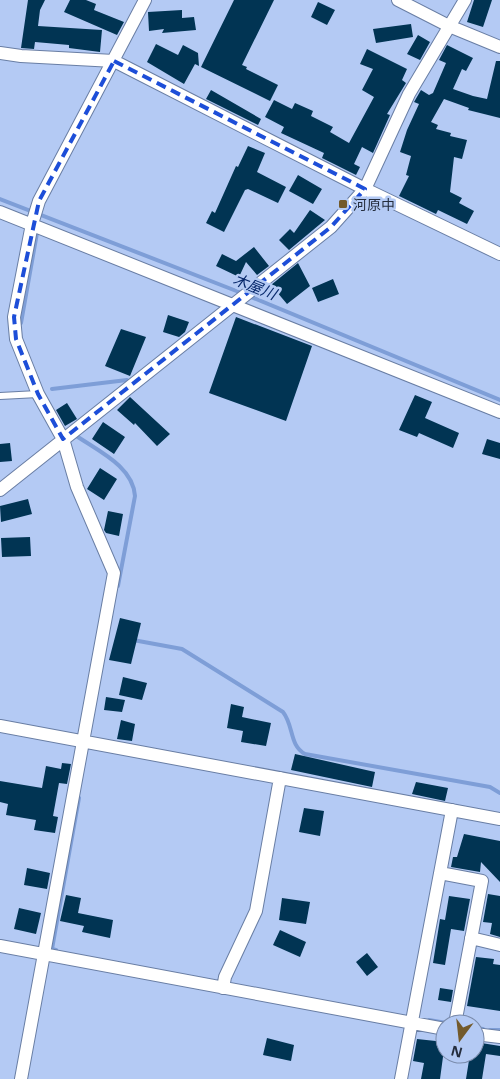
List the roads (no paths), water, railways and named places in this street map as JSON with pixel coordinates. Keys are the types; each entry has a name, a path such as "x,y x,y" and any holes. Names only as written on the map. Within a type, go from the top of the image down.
{"street":[{"path":"21,1079 114,573 77,487 63,439 38,394 16,339 14,318 32,224 39,201 145,0"},
{"path":"398,0 449,26 500,47"},
{"path":"0,490 231,304 331,227 365,189 409,94 465,0"},
{"path":"0,53 21,56 114,61 365,189 500,254"},
{"path":"0,212 500,412"},
{"path":"0,726 500,819"},
{"path":"224,983 256,911 280,778"},
{"path":"401,1079 452,810"},
{"path":"440,873 482,881 457,1014"},
{"path":"471,938 500,945"},
{"path":"0,946 224,983 412,1018 435,1026"},
{"path":"485,1035 500,1037"}],"lane":[{"path":"0,396 38,394"}],"waterway":[{"name":"木屋川","path":"0,199 239,292 500,400"},
{"path":"21,323 37,233"},
{"path":"52,389 127,380"},
{"path":"75,435 113,460 128,476 133,485 135,496 118,586"},
{"path":"133,640 182,649 283,712 289,723 296,746 305,754 490,787 500,793"},
{"path":"56,950 52,949 79,798"},
{"path":"429,1020 435,1021"},
{"path":"490,1030 500,1030"}],"place":[{"name":"河原中","path":"343,204"}]}
